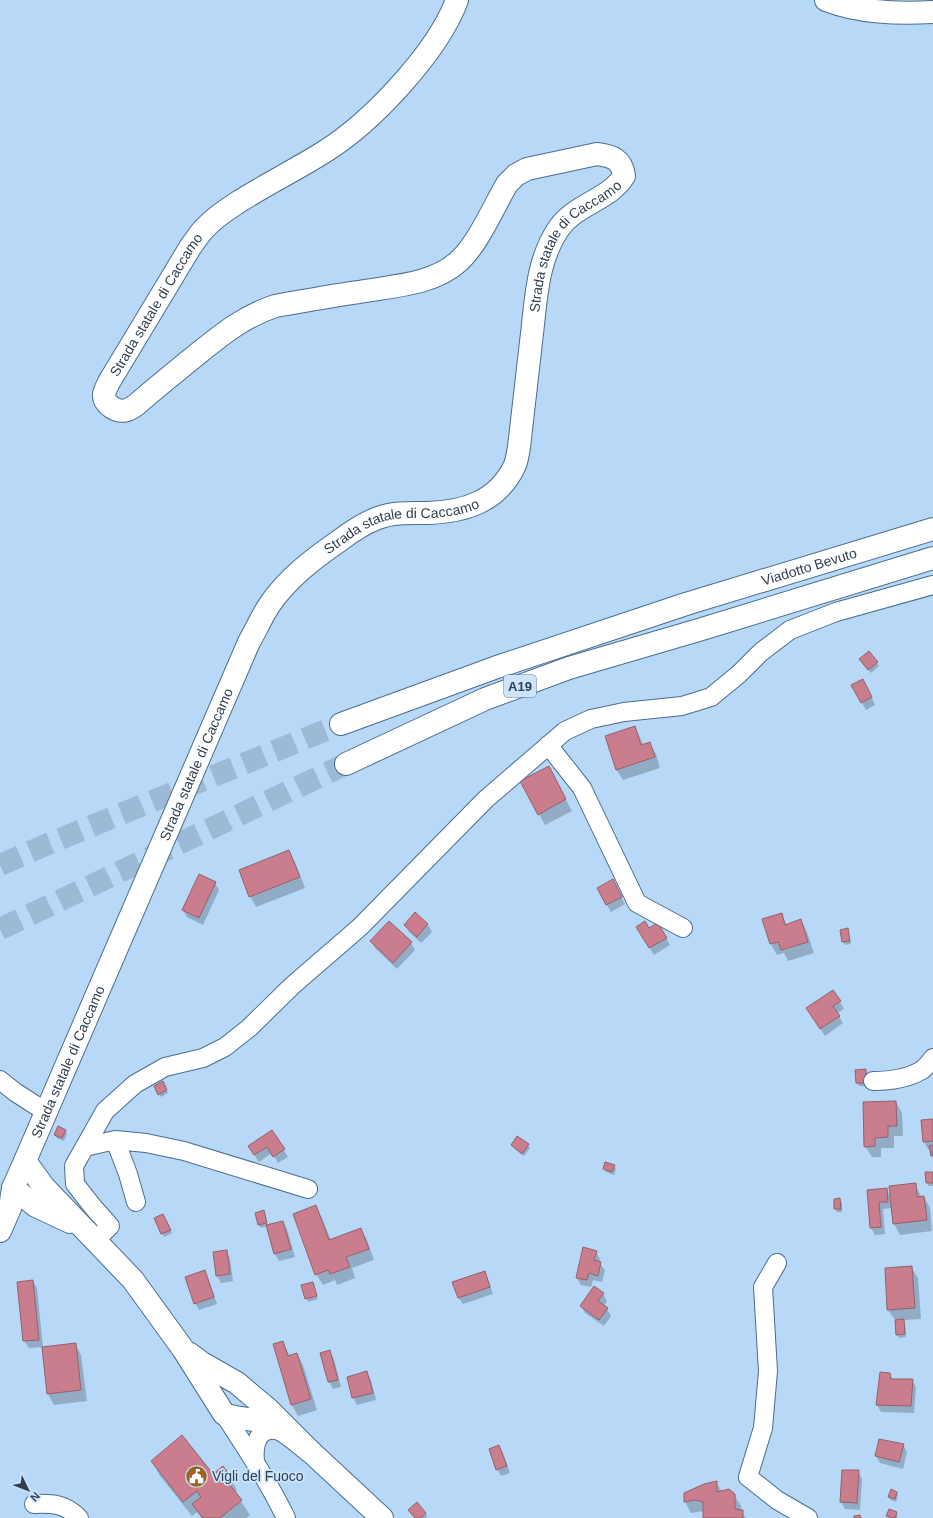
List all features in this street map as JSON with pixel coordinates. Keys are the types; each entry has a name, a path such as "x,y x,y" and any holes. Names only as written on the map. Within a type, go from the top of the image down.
{"main road":[{"name":"Strada statale di Caccamo","path":"0,1231 8,1200 249,642 269,605 292,578 315,558 359,527 379,517 397,514 435,513 468,508 482,501 506,480 515,465 519,447 537,297 543,260 552,239 570,215 610,191 619,184 624,176 623,167 617,160 608,155 597,154 527,169 507,184 468,251 460,261 449,269 436,276 412,283 275,306 257,312 222,334 127,411 112,408 107,404 104,395 109,382 191,246 205,227 221,213 324,152 350,134 374,112 409,75 433,45 457,0"},
{"path":"826,0 843,7 867,11 905,14 933,12"},
{"name":"Viadotto Bevuto","path":"341,724 497,667 686,604 933,529"},
{"name":"Viadotto Bevuto","path":"346,764 485,699 569,668 933,558"},
{"path":"25,1161 40,1196 91,1235 133,1280 184,1349 224,1414 268,1423 286,1433 311,1452"},
{"path":"8,1200 40,1196"},
{"path":"184,1349 202,1363 237,1383 269,1410 311,1452 382,1518"},
{"path":"224,1414 229,1406 235,1403 246,1403 269,1410"}],"street":[{"path":"91,1235 110,1226 75,1184 74,1166 106,1111 134,1084 166,1067 203,1058 225,1047 249,1028 292,985 360,927 486,799 565,730 591,719 624,712 682,706 711,697 739,674 761,652 790,630 836,612 933,585"},
{"path":"548,745 582,788 637,903 683,928"},
{"path":"873,1081 891,1081 905,1077 923,1070 933,1058"},
{"path":"0,1080 15,1092 46,1112"},
{"path":"85,1148 115,1140 146,1143 184,1151 308,1189"},
{"path":"115,1140 128,1174 136,1202"},
{"path":"777,1263 763,1286 768,1371 767,1386 763,1428 748,1477 777,1500 808,1518"},
{"path":"224,1414 270,1486 286,1518"},
{"path":"255,1461 254,1447 260,1435 272,1430 279,1430 286,1433"},
{"path":"34,1504 48,1503 61,1506 70,1509 79,1518"}],"building":[{"path":"869,651 878,662 868,670 859,659"},
{"path":"863,679 872,697 861,703 851,685"},
{"path":"635,726 641,745 650,742 655,757 616,770 605,736"},
{"path":"549,766 566,799 538,815 520,781"},
{"path":"289,850 300,877 249,897 239,870"},
{"path":"199,874 216,882 199,918 182,910"},
{"path":"613,879 622,897 606,905 597,888"},
{"path":"415,912 428,924 417,937 404,925"},
{"path":"782,913 785,925 801,919 808,942 781,950 778,942 770,944 762,919"},
{"path":"389,921 412,942 393,963 370,941"},
{"path":"645,921 649,928 658,923 667,938 649,948 636,927"},
{"path":"848,928 850,941 842,942 840,930"},
{"path":"833,990 841,1001 833,1006 840,1016 820,1029 806,1008"},
{"path":"866,1069 866,1083 856,1083 855,1070"},
{"path":"163,1081 167,1090 158,1095 154,1086"},
{"path":"896,1101 897,1126 888,1126 888,1137 875,1138 875,1146 864,1147 863,1102"},
{"path":"933,1119 933,1141 923,1142 921,1120"},
{"path":"58,1126 66,1130 62,1138 54,1135"},
{"path":"272,1130 285,1149 273,1157 267,1147 254,1155 248,1146"},
{"path":"517,1136 529,1144 522,1154 511,1145"},
{"path":"933,1145 933,1156 931,1156 929,1146"},
{"path":"605,1162 615,1165 612,1172 603,1169"},
{"path":"925,1172 933,1172 933,1183 926,1183"},
{"path":"916,1183 917,1197 924,1196 927,1220 893,1224 889,1186"},
{"path":"887,1188 888,1202 879,1202 881,1227 870,1228 867,1190"},
{"path":"840,1198 841,1209 834,1209 834,1199"},
{"path":"316,1205 329,1240 361,1228 369,1249 346,1257 350,1267 330,1274 328,1270 315,1275 293,1214"},
{"path":"264,1210 267,1223 258,1225 255,1213"},
{"path":"163,1214 171,1230 161,1234 154,1218"},
{"path":"283,1221 291,1249 274,1254 266,1225"},
{"path":"583,1247 597,1251 594,1260 601,1262 598,1276 589,1273 587,1280 576,1278"},
{"path":"227,1250 230,1274 216,1276 213,1252"},
{"path":"912,1266 915,1308 887,1310 885,1268"},
{"path":"205,1270 214,1297 194,1304 185,1277"},
{"path":"485,1271 490,1287 458,1298 452,1282"},
{"path":"33,1280 39,1340 23,1341 17,1282"},
{"path":"313,1282 317,1296 305,1299 301,1285"},
{"path":"594,1286 604,1293 598,1301 608,1308 599,1320 580,1306"},
{"path":"904,1319 905,1334 896,1335 895,1320"},
{"path":"283,1341 288,1356 297,1353 311,1399 291,1405 273,1344"},
{"path":"76,1343 81,1390 47,1394 42,1347"},
{"path":"330,1350 338,1380 328,1382 320,1353"},
{"path":"367,1371 373,1393 352,1398 347,1377"},
{"path":"880,1372 890,1373 891,1379 913,1379 911,1406 876,1405"},
{"path":"182,1435 213,1474 223,1466 230,1475 225,1479 242,1500 220,1518 203,1518 192,1504 201,1497 197,1491 183,1502 151,1461"},
{"path":"879,1439 904,1444 899,1462 875,1456"},
{"path":"499,1445 507,1466 496,1470 489,1449"},
{"path":"842,1470 859,1470 857,1503 840,1502"},
{"path":"717,1481 717,1492 729,1489 735,1494 735,1509 743,1510 743,1518 703,1518 703,1502 695,1500 684,1502 684,1493 704,1484"},
{"path":"891,1489 897,1492 895,1499 888,1497"},
{"path":"417,1502 426,1513 421,1518 415,1518 408,1510"},
{"path":"889,1509 897,1512 895,1518 886,1516"},
{"path":"860,1515 861,1518 854,1518 854,1516"}],"tunnel":[{"path":"0,865 50,843 341,724"},
{"path":"0,929 346,764"}],"place":[{"name":"Vigli del Fuoco","path":"196,1476"}]}
